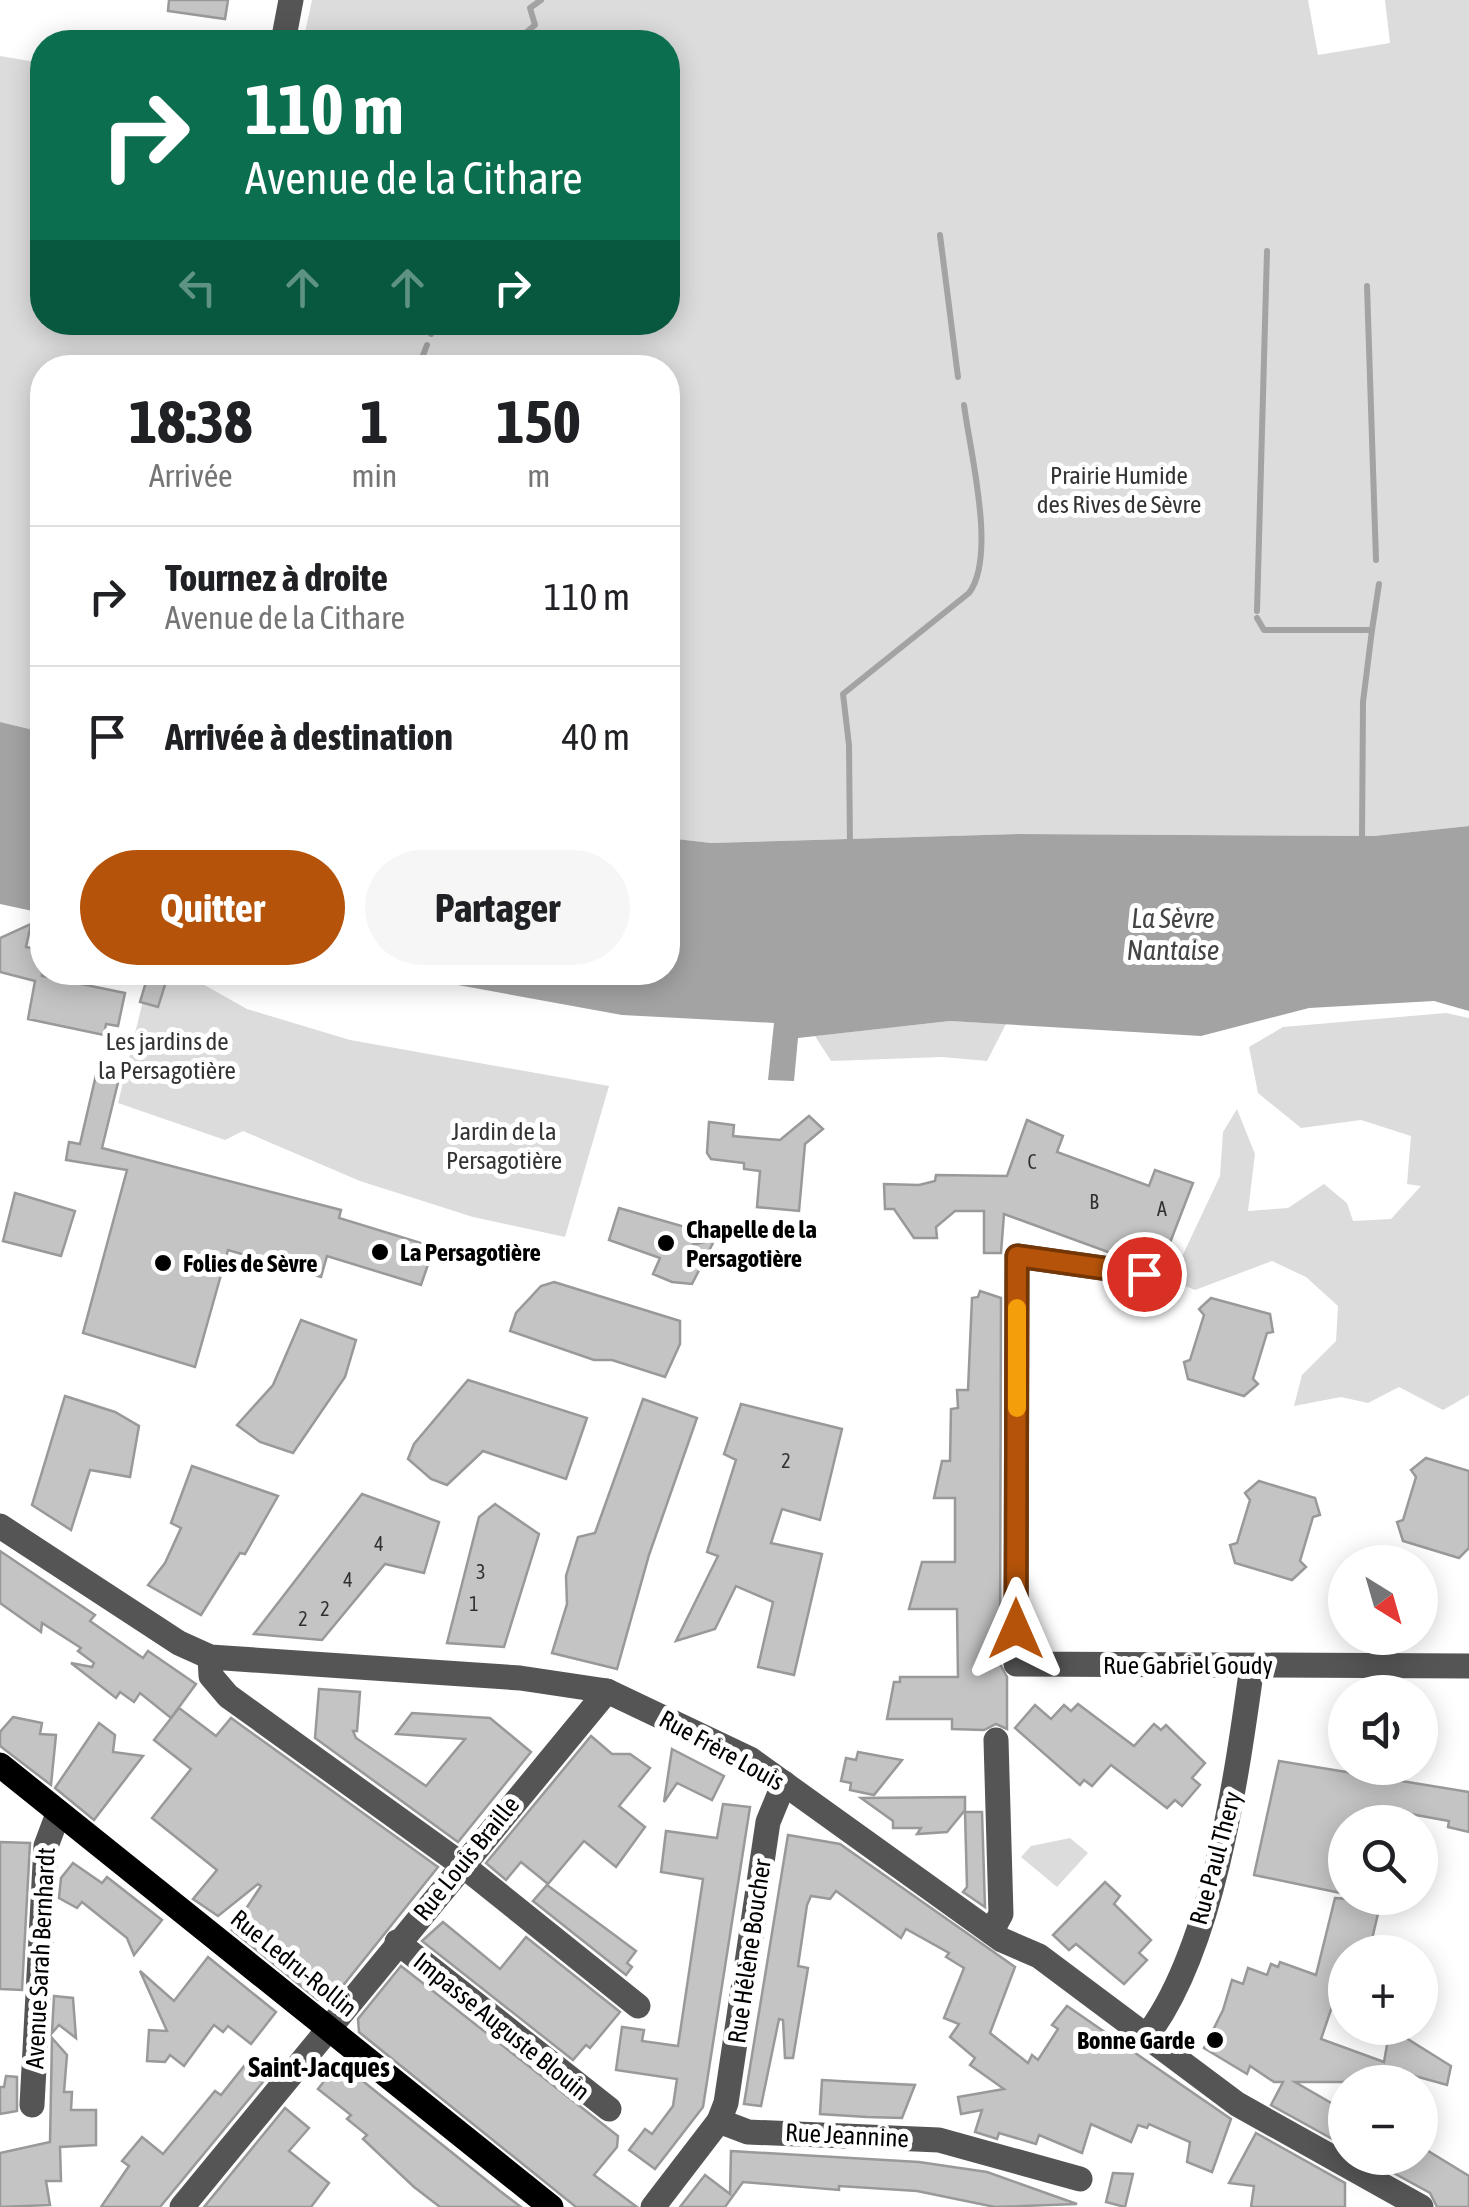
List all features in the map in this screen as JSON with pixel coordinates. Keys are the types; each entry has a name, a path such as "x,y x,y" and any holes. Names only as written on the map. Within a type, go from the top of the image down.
{"main road":[{"name":"Rue Ledru-Rollin","path":"0,1766 551,2207"}],"street":[{"path":"286,30 291,0"},
{"name":"Rue Gabriel Goudy","path":"1152,1260 1144,1274 1017,1256 1016,1664 1469,1666"},
{"name":"Rue Frère Louis","path":"0,1526 179,1643 210,1657 520,1678 607,1691 750,1759 991,1932 1038,1956 1237,2104 1421,2207"},
{"path":"210,1657 211,1676 228,1696 461,1864 638,2006"},
{"name":"Rue Paul Thery","path":"1144,2038 1164,2012 1214,1876 1239,1768 1252,1666"},
{"name":"Rue Louis Braille","path":"182,2207 396,1942 607,1691"},
{"path":"991,1932 1001,1914 996,1740"},
{"name":"Rue Hélène Boucher","path":"719,2121 726,2102 768,1822 784,1783"},
{"name":"Avenue Sarah Bernhardt","path":"32,2105 46,1846 58,1814"},
{"name":"Impasse Auguste Blouin","path":"396,1942 608,2109"},
{"path":"653,2207 719,2121"},
{"name":"Rue Jeannine","path":"719,2121 748,2132 939,2140 1080,2179"}],"green space":[{"name":"Prairie Humide des Rives de Sèvre","path":"312,0 1308,0 1318,55 1390,43 1385,0 1469,0 1469,826 1374,836 1018,834 711,843 680,839 680,355 30,355 30,729 0,722 0,56 30,61 30,335 680,335 680,30 306,30"},
{"name":"Jardin de la Persagotière","path":"147,985 204,985 247,1009 350,1040 609,1086 565,1237 473,1217 360,1181 243,1131 225,1140 118,1103"},
{"path":"1446,1013 1469,1018 1469,1395 1443,1410 1399,1387 1368,1403 1341,1397 1294,1406 1302,1375 1336,1341 1338,1306 1306,1277 1272,1261 1195,1290 1171,1280 1220,1176 1223,1132 1237,1109 1255,1154 1248,1211 1288,1208 1324,1184 1347,1203 1353,1221 1391,1219 1421,1186 1407,1184 1411,1136 1361,1120 1301,1128 1258,1093 1249,1047 1283,1027"},
{"path":"950,1021 1006,1024 987,1061 942,1057 831,1061 815,1036"},
{"path":"1070,1838 1088,1853 1057,1887 1021,1857 1031,1846"}],"water":[{"path":"0,722 30,729 30,910 0,904"},
{"name":"La Sèvre Nantaise","path":"1469,826 1469,1011 1434,1001 1309,1008 1201,1036 950,1021 798,1038 794,1081 768,1080 774,1023 622,1015 458,985 680,985 680,839 711,843 1018,834 1374,836"}],"building":[{"path":"169,0 228,0 225,19 168,11"},
{"path":"30,924 26,947 30,948 30,980 0,972 0,938"},
{"path":"34,985 86,985 125,993 118,1026 106,1024 104,1035 28,1019"},
{"path":"145,985 165,985 158,1007 140,1002"},
{"name":"Folies de Sèvre","path":"99,1062 122,1066 102,1148 341,1210 339,1218 434,1247 421,1285 327,1256 321,1277 228,1250 195,1367 83,1333 127,1170 66,1160 69,1142 80,1144"},
{"path":"809,1116 823,1129 805,1144 799,1211 757,1207 760,1171 744,1169 744,1163 711,1159 707,1153 709,1122 734,1125 733,1136 780,1140"},
{"path":"1027,1120 1063,1136 1057,1152 1149,1186 1155,1170 1193,1183 1166,1253 1152,1244 1136,1256 1108,1252 1004,1214 1001,1253 984,1253 984,1211 955,1211 936,1227 937,1238 914,1238 894,1209 885,1209 884,1184 919,1185 935,1181 936,1175 1007,1176"},
{"path":"15,1193 75,1211 61,1256 3,1241"},
{"name":"Chapelle de la Persagotière","path":"619,1208 699,1231 693,1245 715,1239 692,1284 672,1282 653,1274 660,1258 609,1240"},
{"path":"554,1282 680,1321 680,1344 665,1377 612,1360 594,1360 510,1331 516,1313 541,1286"},
{"path":"980,1291 1001,1298 1000,1664 1007,1677 1007,1729 996,1724 984,1730 952,1729 952,1719 887,1719 894,1682 900,1682 900,1677 958,1677 957,1609 909,1609 922,1562 955,1562 955,1498 934,1498 942,1461 950,1461 951,1409 958,1408 957,1390 968,1390 972,1298 978,1297"},
{"path":"1211,1298 1270,1314 1273,1332 1267,1333 1253,1379 1258,1384 1244,1396 1188,1379 1184,1362 1190,1360 1204,1315 1199,1309"},
{"path":"301,1320 356,1340 345,1377 293,1453 260,1442 237,1425 273,1385"},
{"path":"468,1380 587,1418 566,1479 483,1451 447,1485 431,1479 408,1459 414,1444"},
{"path":"65,1396 115,1412 139,1426 130,1477 90,1470 71,1530 32,1505"},
{"path":"643,1399 697,1418 649,1555 617,1669 552,1653 567,1604 566,1576 578,1537 595,1533"},
{"path":"741,1404 842,1429 820,1520 782,1509 771,1543 822,1554 794,1675 758,1667 773,1602 736,1586 715,1629 676,1641 718,1556 707,1552 736,1460 724,1454"},
{"path":"1426,1458 1469,1471 1469,1548 1459,1558 1438,1552 1438,1545 1403,1541 1397,1522 1403,1520 1416,1477 1411,1470"},
{"path":"192,1466 278,1496 245,1554 240,1553 201,1615 148,1585 165,1563 181,1528 171,1523"},
{"path":"1259,1481 1315,1498 1320,1515 1313,1517 1300,1561 1306,1567 1292,1580 1235,1563 1230,1545 1237,1543 1250,1500 1245,1493"},
{"path":"362,1494 439,1522 424,1573 385,1564 322,1640 254,1634"},
{"path":"495,1504 539,1534 504,1647 447,1643 479,1517"},
{"path":"0,1551 95,1615 90,1621 143,1658 148,1651 196,1684 171,1718 140,1693 134,1702 120,1692 116,1698 71,1663 92,1667 94,1663 78,1651 81,1648 42,1623 41,1632 0,1603"},
{"path":"319,1689 360,1692 357,1731 353,1731 356,1738 426,1786 465,1739 396,1734 412,1713 490,1718 531,1752 458,1842 315,1738"},
{"path":"1078,1704 1134,1746 1154,1724 1161,1730 1166,1725 1205,1763 1192,1778 1200,1785 1182,1806 1175,1800 1167,1808 1111,1765 1092,1786 1084,1780 1080,1785 1015,1728 1035,1705 1051,1719 1064,1705 1071,1711"},
{"path":"179,1708 216,1736 231,1718 438,1867 333,1998 318,2000 232,1930 261,1886 258,1884 218,1916 193,1899 217,1870 152,1818 191,1769 154,1740"},
{"path":"13,1717 42,1723 40,1734 56,1735 51,1785 0,1746 0,1732"},
{"path":"99,1723 115,1735 113,1752 143,1756 94,1820 55,1788"},
{"path":"591,1736 612,1754 630,1754 650,1768 619,1806 645,1827 616,1867 584,1841 548,1884 521,1862 506,1880 486,1863"},
{"path":"672,1749 724,1776 712,1800 677,1783 664,1802"},
{"path":"858,1752 902,1760 874,1795 850,1790 851,1783 841,1781 846,1758 856,1760"},
{"path":"1279,1761 1328,1769 1328,1785 1426,1785 1469,1792 1469,1832 1448,1827 1449,1821 1438,1819 1438,1805 1328,1805 1328,1890 1254,1875"},
{"path":"965,1797 965,1810 947,1832 917,1834 921,1828 893,1828 893,1821 861,1798"},
{"path":"723,1804 750,1807 703,2107 655,2169 629,2150 645,2129 652,2134 673,2106 677,2079 616,2070 622,2027 644,2030 642,2041 678,2046 703,1879 661,1872 666,1831 717,1838"},
{"path":"965,1812 982,1812 985,1907 963,1892 967,1887"},
{"path":"788,1835 840,1844 1015,1967 990,2033 1028,2063 1032,2055 1038,2060 1058,2029 1052,2025 1067,2006 1231,2119 1212,2172 1187,2162 1190,2142 1149,2124 1147,2128 1138,2125 1131,2142 1091,2124 1082,2153 1039,2135 1036,2144 999,2133 997,2139 975,2132 982,2110 961,2114 958,2097 1004,2089 970,2065 975,2058 950,2037 959,2024 944,2018 964,1968 946,1957 949,1953 906,1929 901,1938 836,1891 830,1899 811,1896 807,1905 798,1966 808,1968 793,2058 785,2058 783,2020 779,2019 761,2106 744,2104"},
{"path":"0,1842 30,1843 22,1990 0,1989"},
{"path":"73,1863 102,1883 107,1877 162,1920 134,1955 127,1938 82,1902 77,1908 59,1898 61,1878"},
{"path":"1105,1882 1120,1896 1114,1904 1151,1940 1139,1953 1147,1960 1124,1984 1076,1944 1069,1950 1053,1935"},
{"path":"547,1885 636,1951 627,1963 632,1967 626,1975 533,1901"},
{"path":"1331,1915 1378,1915 1373,1935 1328,1935 1328,2018 1321,2039 1328,2045 1384,2062 1387,2045 1417,2045 1451,2066 1447,2085 1438,2082 1438,2065 1328,2065 1328,2082 1295,2082 1328,2101 1328,2137 1271,2105 1283,2082 1274,2082 1250,2066 1247,2074 1204,2048 1223,2010 1232,1980 1243,1984 1248,1968 1267,1975 1271,1964 1278,1967 1280,1962 1316,1975"},
{"path":"443,1922 500,1969 526,1937 620,2012 590,2048 586,2045 573,2060 422,1941"},
{"path":"208,1957 276,2012 251,2044 228,2026 223,2032 214,2025 184,2066 170,2055 165,2062 147,2061 149,2030 167,2031 140,1971 174,2001"},
{"path":"401,1966 618,2136 617,2147 594,2175 637,2207 576,2207 359,2032 358,2019"},
{"path":"54,1996 73,1998 76,2038 59,2025 52,2033"},
{"path":"52,2038 67,2055 64,2092 72,2092 71,2110 96,2110 96,2145 60,2147 61,2181 46,2181 50,2205 0,2207 0,2153 50,2142"},
{"path":"252,2056 272,2071 160,2207 101,2207 129,2166 122,2161 142,2137 163,2154 215,2091 221,2095"},
{"path":"339,2062 521,2207 440,2207 414,2187 363,2139 367,2135 347,2119 351,2115 318,2089"},
{"path":"6,2076 17,2077 17,2111 0,2114 0,2087 4,2087"},
{"path":"822,2080 915,2085 902,2118 867,2117 820,2114"},
{"path":"285,2108 309,2128 289,2151 329,2183 311,2207 204,2207"},
{"path":"1256,2133 1345,2183 1345,2207 1251,2207 1254,2186 1229,2183"},
{"path":"731,2151 919,2162 987,2172 1077,2204 995,2207 917,2191 839,2186 839,2190 743,2182 725,2207 680,2207 705,2175 730,2194"},
{"path":"1438,2157 1469,2176 1469,2207 1437,2207 1430,2193 1397,2175 1438,2175"},
{"path":"1113,2173 1133,2174 1125,2207 1106,2202"}],"waterway":[{"path":"529,30 535,25 530,8 541,0"},
{"path":"940,235 958,377"},
{"path":"1257,611 1267,251"},
{"path":"1367,286 1376,560"},
{"path":"423,355 427,345"},
{"path":"850,848 849,745 843,694 969,593 977,576 981,555 979,503 964,405"},
{"path":"1372,630 1379,584"},
{"path":"1257,618 1264,630 1372,630 1363,702 1362,841"}],"slow traffic":[{"path":"1017,1308 1017,1408"}],"place":[{"name":"Chapelle de la Persagotière","path":"666,1243"},
{"name":"La Persagotière","path":"380,1252"},
{"name":"Folies de Sèvre","path":"163,1263"},
{"name":"Bonne Garde","path":"1215,2040"}],"district":[{"name":"Saint-Jacques","path":"319,2067"}],"route":[{"path":"1016,1629 1017,1256 1144,1274"}],"park label":[{"name":"Les jardins de la Persagotière","path":"167,1056"}]}
